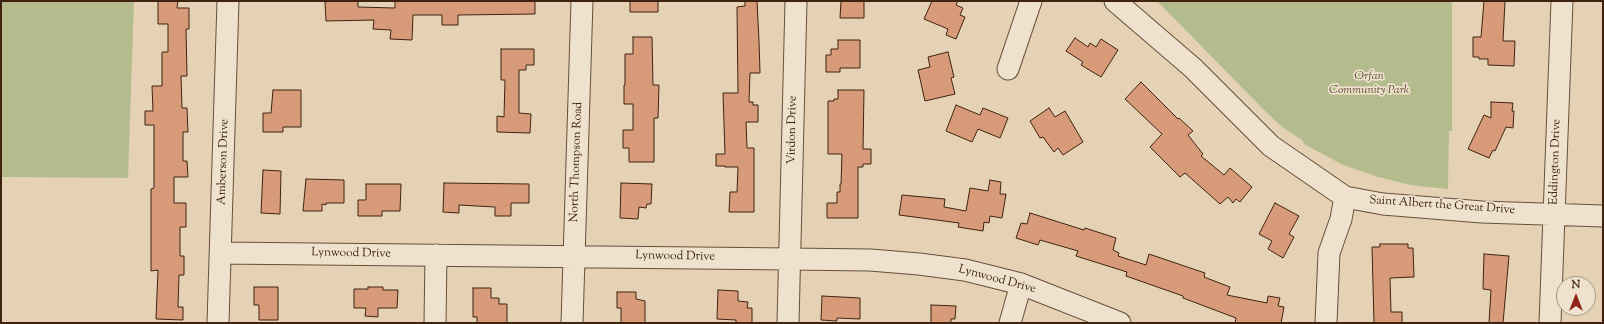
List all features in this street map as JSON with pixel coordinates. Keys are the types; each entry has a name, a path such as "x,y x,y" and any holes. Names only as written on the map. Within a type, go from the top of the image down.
{"street":[{"name":"Amberson Drive","path":"218,323 228,1"},
{"name":"North Thompson Road","path":"572,323 582,1"},
{"name":"Virdon Drive","path":"788,323 796,1"},
{"path":"1008,69 1031,1"},
{"name":"Saint Albert the Great Drive","path":"1115,1 1193,68 1271,146 1345,197 1390,205 1482,212 1554,213 1603,216"},
{"name":"Eddington Drive","path":"1550,323 1562,1"},
{"path":"1326,323 1329,253 1341,219 1345,197"},
{"name":"Lynwood Drive","path":"221,253 870,260 965,270 1021,284 1120,323"},
{"path":"435,323 436,255"},
{"path":"1010,323 1021,284"}],"green space":[{"path":"1,1 134,1 128,178 1,177"},
{"name":"Orfan Community Park","path":"1157,1 1452,1 1452,131 1449,131 1448,189 1410,185 1378,177 1343,165 1304,144 1302,140 1282,127 1265,111"}],"building":[{"path":"158,1 178,1 177,8 189,8 189,29 186,29 187,76 181,76 182,108 187,108 188,132 183,132 183,161 187,161 188,177 174,177 174,203 186,203 186,227 180,227 180,256 184,256 184,275 179,275 178,307 183,307 183,320 156,319 158,270 151,271 151,189 154,188 154,125 145,125 145,111 153,111 152,86 162,86 162,52 168,52 168,24 158,24"},
{"path":"358,1 358,7 395,8 395,1 535,1 535,14 458,15 458,25 442,25 442,15 413,15 412,40 390,39 391,30 373,29 374,20 326,21 325,2"},
{"path":"630,1 658,1 658,12 630,12"},
{"path":"745,1 757,1 759,41 760,73 750,73 749,102 753,102 753,105 758,105 758,122 746,122 747,148 754,148 754,212 729,212 730,192 737,192 738,167 716,166 716,154 725,154 723,93 738,93 737,7 745,6"},
{"path":"841,1 864,1 864,18 840,18"},
{"path":"932,1 958,1 956,5 963,8 960,15 965,17 956,39 946,35 948,29 924,19"},
{"path":"1484,1 1505,1 1503,41 1515,41 1514,66 1488,65 1488,59 1473,57 1473,37 1481,37"},
{"path":"633,37 652,37 653,85 659,85 658,118 654,118 654,162 629,162 629,148 623,148 623,130 633,130 633,104 624,104 624,85 625,54 633,54"},
{"path":"1075,38 1088,47 1090,43 1096,47 1101,39 1118,50 1101,77 1081,65 1083,62 1066,51"},
{"path":"838,40 860,40 860,68 840,68 840,72 826,72 826,55 831,55 831,49 838,49"},
{"path":"501,49 534,49 534,65 526,65 526,70 519,70 519,113 531,114 530,133 497,132 497,116 504,117 505,80 501,80"},
{"path":"948,52 954,77 951,78 955,94 925,101 918,70 930,67 928,57"},
{"path":"1141,82 1178,119 1179,118 1193,131 1188,135 1203,154 1201,156 1224,175 1230,168 1252,187 1240,202 1236,199 1233,203 1228,197 1220,204 1185,173 1180,177 1150,147 1162,134 1125,99"},
{"path":"273,90 301,90 301,127 283,127 283,132 263,132 263,113 271,113"},
{"path":"838,90 864,90 863,149 871,149 871,164 863,164 863,167 858,167 858,218 827,218 827,203 837,203 837,192 840,192 841,184 842,154 828,154 828,101 838,99"},
{"path":"1491,102 1513,103 1512,111 1514,111 1513,128 1506,127 1495,151 1493,150 1489,158 1468,149 1484,115 1491,118"},
{"path":"956,105 980,115 983,108 1008,118 1000,138 978,129 972,142 946,131"},
{"path":"1049,108 1055,117 1065,111 1083,142 1063,155 1058,148 1054,152 1043,137 1040,138 1030,121"},
{"path":"263,170 281,171 280,214 261,213"},
{"path":"306,179 344,180 344,203 322,204 322,211 303,211"},
{"path":"990,180 1001,182 1000,194 1006,194 1002,218 990,216 989,223 984,222 983,231 958,227 959,223 899,215 902,195 945,199 944,207 966,211 970,188 988,191"},
{"path":"444,183 529,184 529,203 511,203 511,216 495,216 495,207 459,205 459,213 443,212"},
{"path":"621,183 652,184 651,204 647,204 646,208 639,207 638,219 620,218"},
{"path":"366,184 401,184 400,211 382,211 382,216 358,216 358,200 366,200"},
{"path":"1275,203 1299,216 1289,234 1294,237 1283,258 1268,249 1272,241 1259,234"},
{"path":"1030,213 1084,230 1085,228 1116,238 1113,250 1119,253 1118,256 1146,265 1149,254 1205,273 1204,277 1230,287 1227,295 1267,303 1268,296 1280,298 1278,306 1284,307 1281,323 1235,323 1236,318 1183,298 1183,296 1126,276 1127,272 1076,256 1078,251 1040,240 1038,245 1016,238 1021,223 1027,224"},
{"path":"1380,244 1408,244 1408,248 1413,248 1414,277 1390,278 1391,312 1402,312 1402,323 1374,323 1372,247 1380,247"},
{"path":"1484,254 1509,256 1503,323 1489,323 1491,290 1483,289"},
{"path":"254,287 278,287 278,320 259,320 259,305 254,305"},
{"path":"368,287 383,287 383,290 398,290 397,308 378,308 378,317 365,316 366,308 354,308 354,289 368,289"},
{"path":"473,288 491,288 491,298 499,298 499,304 507,304 507,323 477,323 477,317 473,317"},
{"path":"718,290 738,291 738,301 748,302 747,308 752,308 752,323 736,323 736,320 717,319"},
{"path":"617,292 636,292 636,299 645,301 645,323 621,323 621,308 617,308"},
{"path":"822,296 860,298 860,319 837,318 837,321 821,320"},
{"path":"931,305 956,306 955,319 951,319 951,323 931,323"}]}
